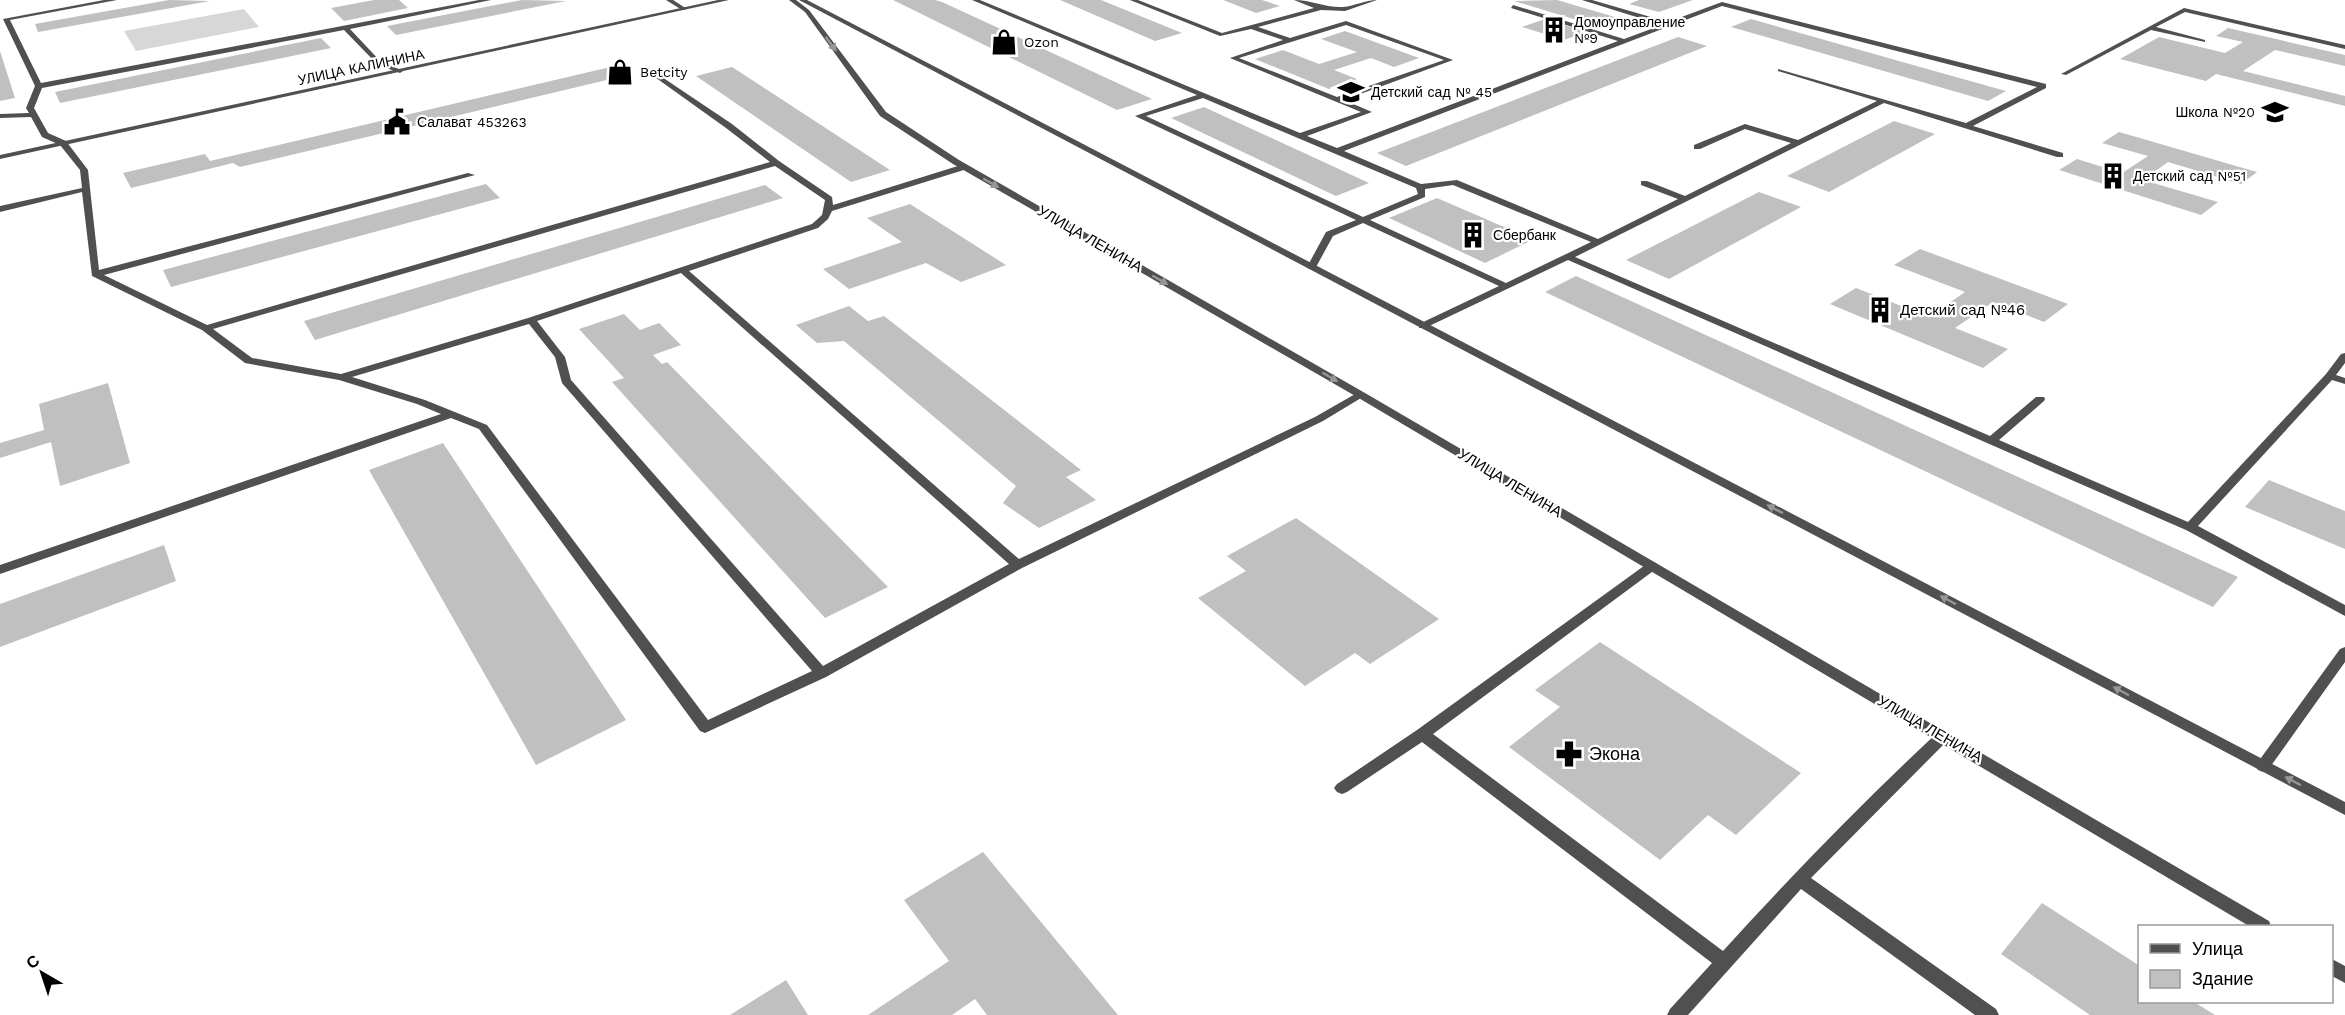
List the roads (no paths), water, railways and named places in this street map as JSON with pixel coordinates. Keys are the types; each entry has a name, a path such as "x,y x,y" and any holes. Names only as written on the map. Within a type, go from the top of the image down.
{"street":[{"path":"95,274 84,170 63,143 45,135 30,108 39,86 6,19 114,0"},
{"path":"437,0 448,8"},
{"path":"39,86 488,0"},
{"path":"669,0 684,9"},
{"name":"УЛИЦА КАЛИНИНА","path":"0,157 726,0"},
{"name":"УЛИЦА ЛЕНИНА","path":"792,0 807,11 883,114 964,167 1361,395 1943,736 2260,925"},
{"path":"801,0 2345,809"},
{"path":"975,0 1201,96 1302,135 1420,187 1454,182 1598,242"},
{"path":"1133,0 1222,35 1321,8"},
{"path":"1297,0 1321,8 1345,9 1374,0"},
{"path":"1585,0 1667,24"},
{"path":"1595,3 1603,0"},
{"path":"1337,151 1722,4 2043,86 1967,126"},
{"path":"1513,7 1623,41"},
{"path":"2064,74 2184,10 2345,47"},
{"path":"1302,135 1368,112 1336,100 1233,58 1346,23 1450,60 1336,100"},
{"path":"1252,27 1289,40"},
{"path":"345,28 380,64 400,71"},
{"path":"2151,28 2203,41"},
{"path":"341,377 531,320 815,226 826,218 830,209 829,199 776,164 729,126 647,69"},
{"path":"1780,70 2060,154"},
{"path":"1201,96 1139,116 1506,286"},
{"path":"1422,326 1568,257 1883,101"},
{"path":"0,116 34,115"},
{"path":"1697,147 1745,126 1798,143"},
{"path":"206,328 776,164"},
{"path":"830,209 964,167"},
{"path":"95,274 471,175"},
{"path":"1644,183 1686,199"},
{"path":"1312,267 1329,234 1422,195 1420,187"},
{"path":"0,209 86,189"},
{"path":"1568,257 2190,526 2345,611"},
{"path":"683,270 1018,565"},
{"path":"95,274 206,328 249,361 341,377 421,402 483,427 705,727 821,673 1018,565 1319,419 1361,395"},
{"path":"531,320 560,357 566,381 821,673"},
{"path":"2190,526 2330,376 2345,356"},
{"path":"2330,376 2345,381"},
{"path":"1992,440 2040,399"},
{"path":"0,570 451,414"},
{"path":"1342,788 1422,734 1652,566"},
{"path":"2263,766 2345,652"},
{"path":"1422,734 1723,961"},
{"path":"1676,1015 1799,879 1895,781 1943,736"},
{"path":"1799,879 1990,1015"}],"place":[{"name":"Домоуправление №9","path":"1554,30"},
{"name":"Ozon","path":"1004,42"},
{"name":"Betcity","path":"620,72"},
{"name":"Детский сад № 45","path":"1351,92"},
{"name":"Школа №20","path":"2275,112"},
{"name":"Салават 453263","path":"397,122"},
{"name":"Детский сад №51","path":"2113,176"},
{"name":"Сбербанк","path":"1473,235"},
{"name":"Детский сад №46","path":"1880,310"},
{"name":"Экона","path":"1569,754"}]}
